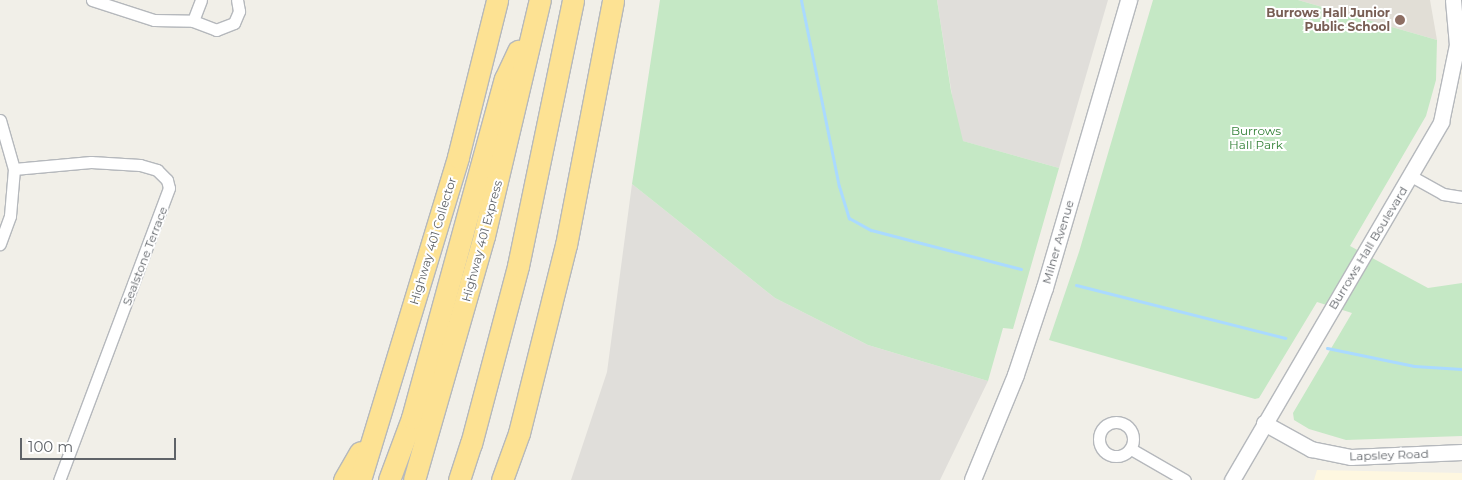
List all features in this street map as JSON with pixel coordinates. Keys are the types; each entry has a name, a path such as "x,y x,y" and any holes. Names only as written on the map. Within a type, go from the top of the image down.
{"highway":[{"name":"Highway 401 Collector","path":"360,480 458,157 497,0"},
{"path":"459,480 471,444 518,266 573,0"},
{"path":"502,480 519,432 566,245 613,0"},
{"path":"389,480 415,409 505,79 538,6"},
{"name":"Highway 401 Express","path":"414,480 484,236 538,6"},
{"path":"344,480 375,432"},
{"path":"514,480 519,432"}],"main road":[{"name":"Milner Avenue","path":"973,480 1016,375 1042,297 1129,0"}],"street":[{"path":"92,0 154,20 193,20 216,30 229,28 238,18 236,0"},
{"path":"193,20 201,0"},
{"name":"Burrows Hall Boulevard","path":"1232,480 1441,122 1459,56 1453,0"},
{"path":"0,120 14,169 10,216 0,244"},
{"name":"Sealstone Terrace","path":"14,169 91,162 140,165 157,170 167,180 169,188 59,480"},
{"path":"1411,176 1443,194 1462,197"},
{"name":"Lapsley Road","path":"1264,423 1311,449 1351,458 1462,452"},
{"path":"1131,449 1185,480"}],"shaded area":[{"path":"937,0 1108,0 1059,168 959,140"},
{"name":"Burrows Hall Junior Public School","path":"1298,0 1430,0 1437,40"},
{"path":"632,184 775,298 868,345 988,381 940,480 571,480 607,372"},
{"path":"1317,470 1462,473 1462,480 1314,480"}],"green space":[{"path":"660,0 937,0 951,91 963,141 1059,168 1013,329 1003,328 988,381 868,345 775,298 632,184"},
{"name":"Burrows Hall Park","path":"1153,0 1298,0 1437,40 1436,80 1426,116 1350,246 1428,288 1462,283 1462,436 1346,440 1309,429 1294,420 1293,413 1352,313 1317,302 1259,398 1255,399 1049,340 1079,252"}],"waterway":[{"path":"801,0 839,186 849,218 871,230 1021,269"},
{"path":"1076,285 1285,338"},
{"path":"1327,348 1414,366 1462,369"}],"place":[{"name":"Burrows Hall Junior Public School","path":"1400,20"}]}
